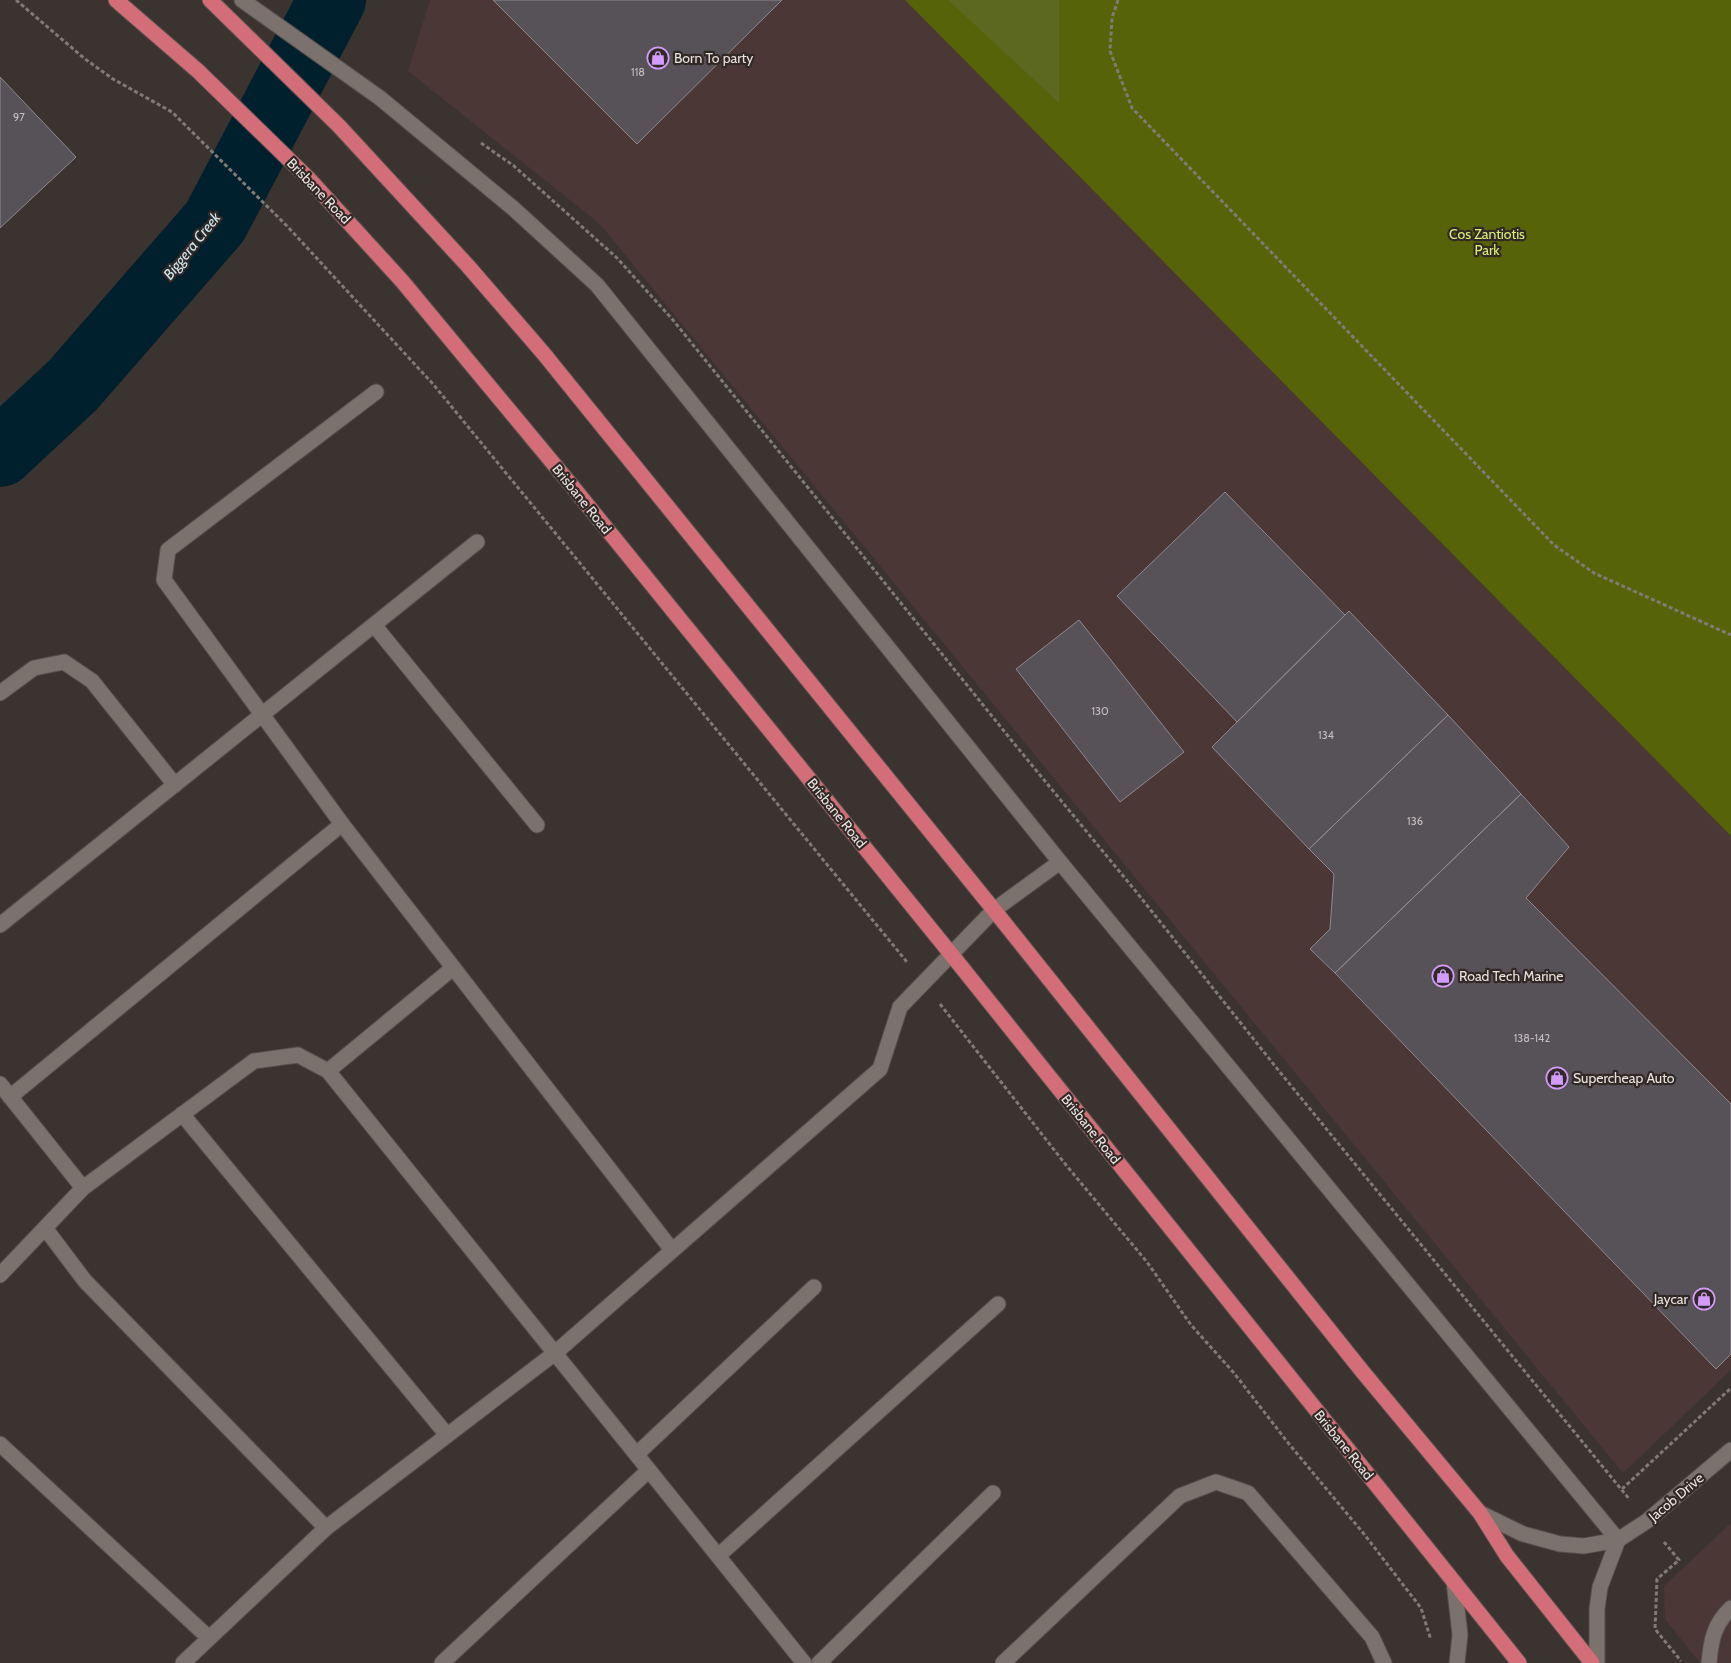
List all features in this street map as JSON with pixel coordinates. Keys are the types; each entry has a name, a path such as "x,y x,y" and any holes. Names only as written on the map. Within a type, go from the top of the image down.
{"highway":[{"name":"Brisbane Road","path":"116,0 198,71 310,179 402,281 572,486 951,954 1519,1663"},
{"path":"210,0 339,126 428,222 544,354 994,910 1362,1371 1480,1513 1507,1556 1592,1663"}],"street":[{"path":"242,0 380,98 514,209 597,285 1060,862 1618,1540 1600,1587 1597,1609 1597,1663"},
{"path":"376,392 168,550 164,580 342,824 672,1250"},
{"path":"0,925 477,542"},
{"path":"374,625 537,825"},
{"path":"0,693 34,668 64,662 92,681 175,784"},
{"path":"10,1097 342,824"},
{"path":"183,1663 326,1528 555,1353 880,1069 900,1007 994,910 1060,862"},
{"path":"328,1071 453,968"},
{"path":"0,1275 83,1188 182,1114 254,1061 298,1054 328,1071 804,1663"},
{"path":"0,1084 83,1188"},
{"path":"182,1114 447,1436"},
{"path":"45,1228 85,1281 326,1528"},
{"path":"636,1454 814,1287"},
{"path":"718,1556 998,1304"},
{"path":"0,1444 209,1638"},
{"name":"Jacob Drive","path":"1480,1513 1523,1534 1560,1544 1584,1546 1618,1540 1647,1522 1731,1450"},
{"path":"442,1663 649,1470"},
{"path":"1004,1663 1180,1496 1216,1482 1248,1493 1372,1637 1384,1663"},
{"path":"819,1663 994,1492"},
{"path":"1454,1582 1460,1635 1457,1663"},
{"path":"1709,1663 1711,1639 1724,1614 1731,1608"}],"path":[{"path":"16,0 85,60 113,80 172,112 287,226 433,384 923,982 1066,1165 1147,1262 1191,1325 1234,1373 1289,1444 1364,1534 1421,1608 1432,1645"},
{"path":"1118,0 1112,18 1110,51 1132,108 1554,545 1594,573 1731,635"},
{"path":"476,140 514,166 617,258 673,320 1024,756 1144,901 1279,1071 1679,1560 1657,1579 1655,1629 1683,1663"},
{"path":"1622,1489 1731,1388"}],"shaded area":[{"path":"430,0 905,0 1731,836 1731,1370 1623,1473 600,224 408,71"},
{"path":"1731,1523 1731,1663 1700,1663 1665,1619 1664,1586"}],"green space":[{"name":"Cos Zantiotis Park","path":"905,0 1731,0 1731,836"},
{"path":"948,0 1059,0 1059,103"}],"building":[{"path":"493,0 782,0 637,144"},
{"path":"0,77 76,157 0,228"},
{"path":"1225,492 1345,615 1237,722 1117,596"},
{"path":"1349,611 1448,715 1309,849 1212,747"},
{"path":"1079,620 1184,752 1120,802 1016,669"},
{"path":"1448,715 1521,794 1335,973 1310,949 1330,929 1334,874 1309,849"},
{"path":"1521,794 1569,847 1526,898 1731,1104 1731,1354 1716,1369 1335,973"}],"waterway":[{"name":"Biggera Creek","path":"0,453 73,385 215,222 332,0"}],"place":[{"name":"Born To party","path":"658,58"},
{"name":"Road Tech Marine","path":"1443,976"},
{"name":"Supercheap Auto","path":"1557,1078"},
{"name":"Jaycar","path":"1704,1299"}]}
